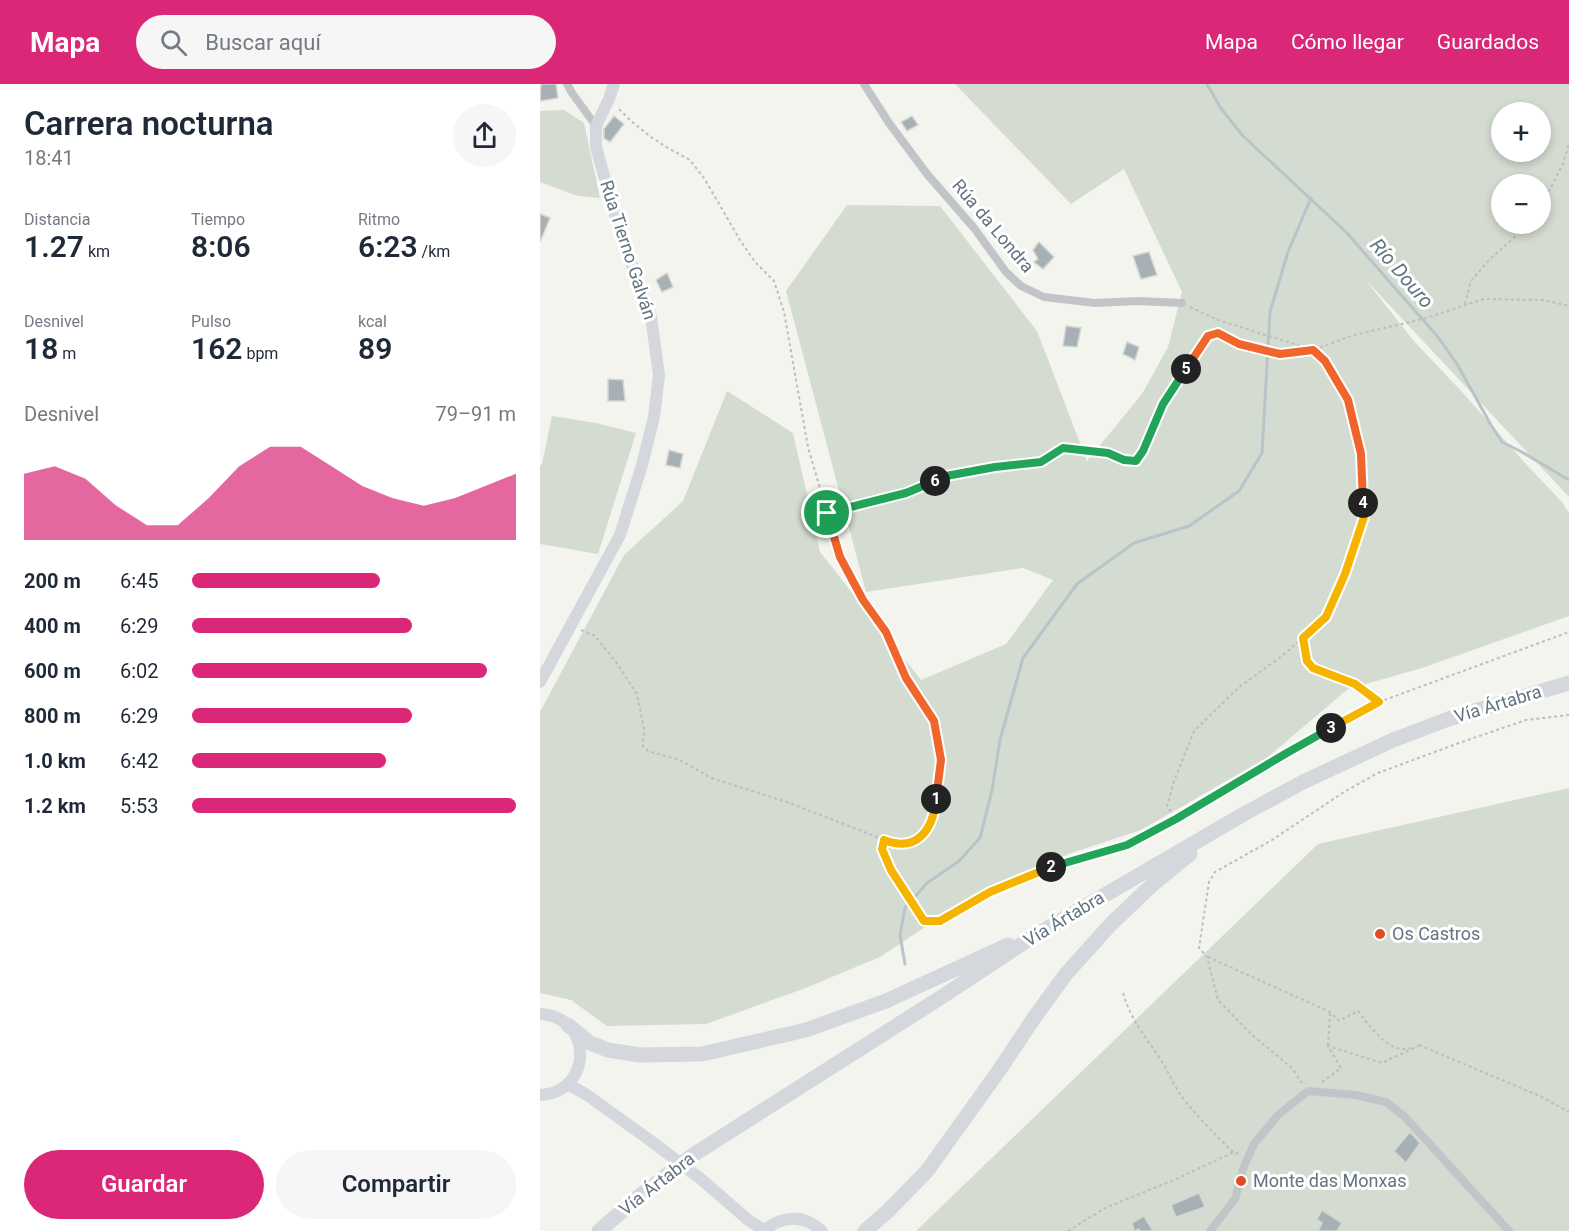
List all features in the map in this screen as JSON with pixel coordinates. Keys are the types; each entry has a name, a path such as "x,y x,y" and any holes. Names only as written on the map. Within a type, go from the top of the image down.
{"highway":[{"name":"Vía Ártabra","path":"599,1231 693,1155 1031,938 1267,801 1393,740 1451,718 1569,683"},
{"path":"865,1231 927,1171 1066,974 1111,924 1152,885 1195,850 1267,801"},
{"path":"568,1025 590,1043 608,1050 640,1055 702,1054 806,1030 886,1000 1009,944 1031,938"}],"street":[{"path":"567,84 596,126 614,84"},
{"name":"Rúa da Londra","path":"864,84 889,123 927,174 974,228 1006,272 1021,286 1044,297 1064,300 1095,303 1138,301 1182,303"},
{"name":"Rúa Tierno Galván","path":"540,682 620,535 647,446 654,417 659,375 651,317 618,226 596,147 596,126"},
{"path":"540,1014 558,1018 568,1025 575,1034 581,1055 579,1066 568,1084 548,1095 540,1095"},
{"path":"568,1084 651,1141 763,1231 775,1222 788,1218 802,1219 815,1224 822,1231"},
{"path":"1210,1231 1235,1199 1243,1169 1254,1144 1278,1115 1308,1091 1356,1095 1386,1102 1405,1117 1509,1231"}],"path":[{"path":"571,625 595,636 637,694 644,729 643,746 648,751 680,760 711,778 787,802 895,844 909,844 927,830 935,805 941,760 934,721 906,678 886,632 863,600 840,557 808,447 784,312 774,280 755,262 704,178 690,160 668,148 631,121 609,99"},
{"path":"1551,187 1563,164 1569,143"},
{"path":"1464,305 1471,281 1490,259 1518,234"},
{"path":"827,513 906,493 946,476 1041,462 1063,448 1108,453 1124,460 1136,461 1143,451 1163,404 1208,336 1218,333 1239,344 1280,354 1313,350 1354,335 1423,319 1484,299 1543,300 1569,306"},
{"path":"1176,819 1167,806 1174,781 1194,731 1238,688 1286,653 1326,617 1345,574 1364,517 1361,454 1348,400 1325,361 1313,350 1218,320 1182,303"},
{"path":"884,840 882,849 891,870 924,921 940,921 990,892 1059,864 1127,845 1379,702 1569,632"},
{"path":"1303,638 1307,661 1313,668 1355,684 1379,702"},
{"path":"1569,715 1526,720 1377,773 1272,840 1215,872 1209,882 1199,948 1207,957 1330,1012 1339,1021 1358,1011 1373,1030 1392,1047 1405,1050 1420,1045 1542,1097 1569,1112"},
{"path":"1207,957 1218,1000 1251,1034 1293,1069 1308,1091 1341,1068 1328,1046 1330,1012"},
{"path":"1123,993 1129,1012 1161,1059 1180,1094 1234,1152 1248,1158"},
{"path":"1328,1046 1382,1063 1420,1045"},
{"path":"1068,1231 1105,1208 1234,1152"}],"shaded area":[{"path":"955,84 1569,84 1569,497 1364,278 1413,340 1562,502 1569,513 1569,616 1422,668 1348,689 1268,757 1141,830 1071,853 973,895 880,957 803,989 706,1024 607,1026 571,1000 540,993 540,712 624,555 683,501 727,391 793,433 820,552 921,680 1006,644 1053,580 1023,568 866,592 786,291 847,205 940,206 1037,331 1087,461 1142,394 1168,347 1182,292 1124,169 1071,204"},
{"path":"564,110 584,123 600,198 578,196 540,182 540,111"},
{"path":"552,416 596,423 636,433 598,554 540,544 540,466"},
{"path":"1569,788 1569,1231 916,1231 1318,844"}],"building":[{"path":"541,84 556,84 558,98 540,101"},
{"path":"614,116 624,124 610,142 604,138 604,129"},
{"path":"912,116 918,125 907,131 901,122"},
{"path":"540,214 550,218 540,242"},
{"path":"1039,242 1054,257 1043,269 1034,262 1038,259 1033,250"},
{"path":"1149,252 1157,275 1141,279 1133,256"},
{"path":"667,273 673,287 662,292 656,280"},
{"path":"1066,326 1081,328 1077,347 1063,346"},
{"path":"1127,342 1139,347 1135,360 1123,354"},
{"path":"608,379 623,380 625,401 608,401"},
{"path":"669,450 683,454 680,468 666,465"},
{"path":"1410,1132 1420,1143 1406,1163 1394,1151"},
{"path":"1199,1193 1205,1207 1176,1217 1171,1205"},
{"path":"1322,1210 1342,1223 1337,1231 1318,1231 1322,1223 1317,1219"},
{"path":"1144,1216 1153,1231 1140,1231 1139,1229 1134,1231 1132,1223"}],"waterway":[{"name":"Río Douro","path":"1207,84 1220,107 1242,135 1346,232 1438,337 1457,364 1502,442 1569,480"},
{"path":"905,964 900,935 905,908 927,883 959,861 980,838 992,790 1000,740 1023,658 1077,584 1134,543 1189,526 1239,491 1262,453 1270,312 1288,252 1311,198"}],"place":[{"name":"Os Castros","path":"1380,934"},
{"name":"Monte das Monxas","path":"1241,1181"}],"route":[{"path":"1218,333 1239,344 1280,354 1313,350 1325,361 1348,400 1361,454 1364,517 1345,574 1326,617 1303,638 1304,646 1307,661 1313,668 1355,684 1379,702 1127,845 1059,864 990,892 940,921 924,921 891,870 882,849 884,840 895,844 909,844 927,830 935,805 941,760 934,721 906,678 886,632 863,600 840,557 827,513 906,493 946,476 1041,462 1063,448 1108,453 1124,460 1136,461 1143,451 1163,404 1208,336 1218,333"}]}
